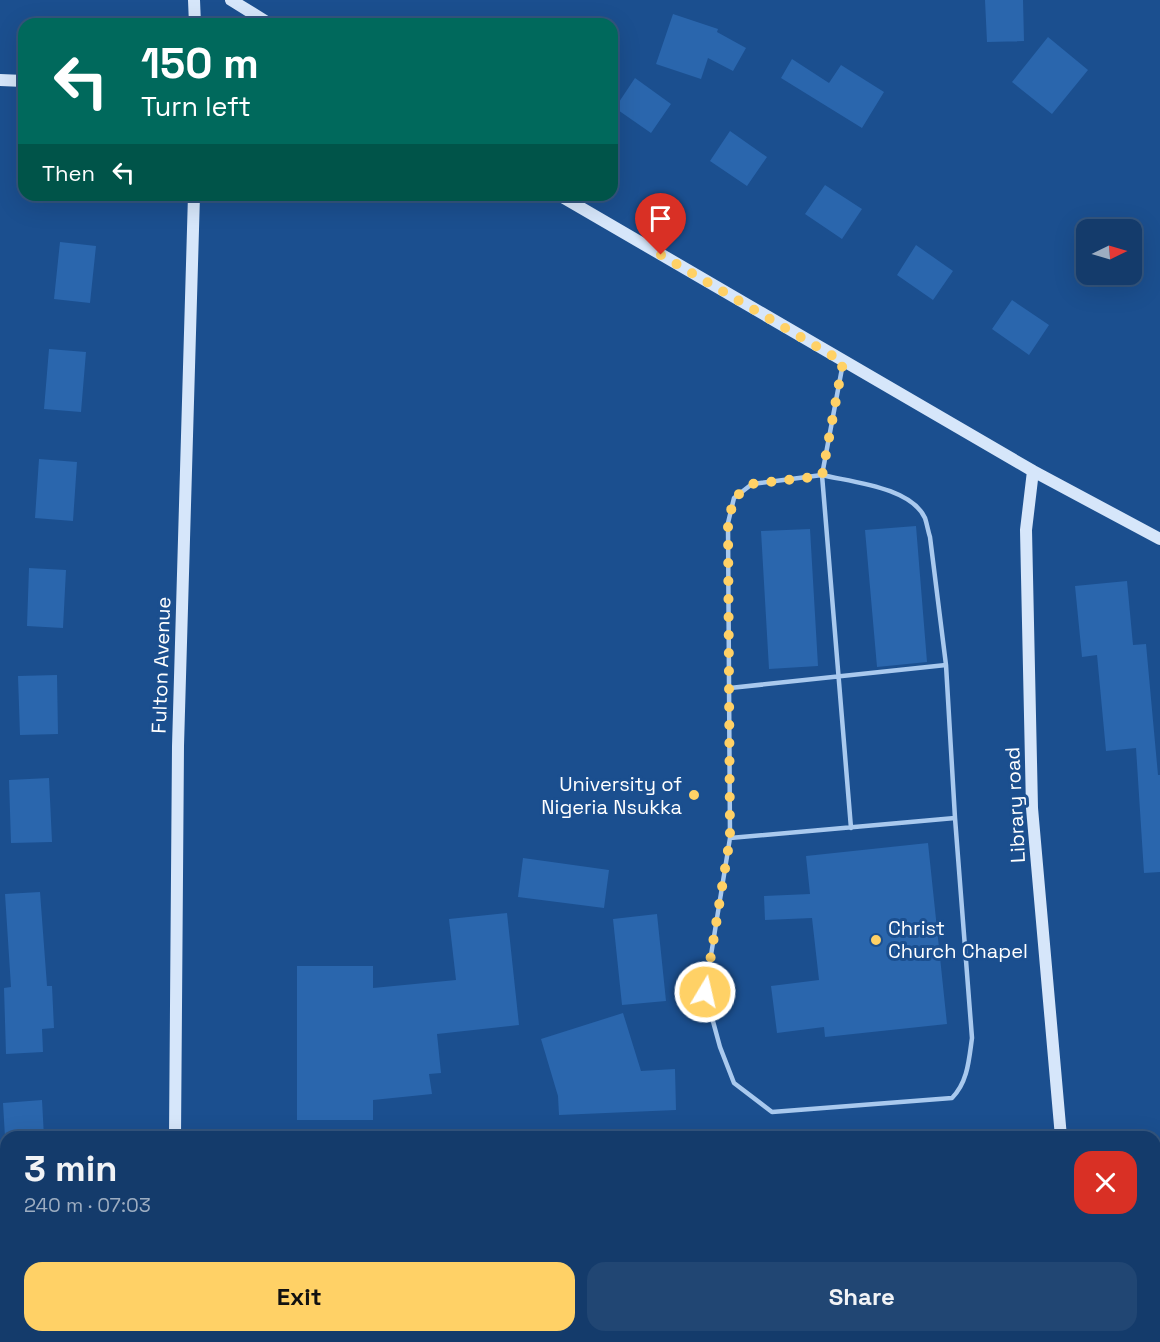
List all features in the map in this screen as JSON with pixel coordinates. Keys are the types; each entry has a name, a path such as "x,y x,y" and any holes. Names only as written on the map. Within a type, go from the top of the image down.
{"street":[{"path":"194,0 195,18"},
{"path":"231,0 260,18"},
{"path":"0,80 18,81"},
{"name":"Fulton Avenue","path":"175,1131 178,746 194,201"},
{"path":"570,201 1033,471 1160,539"},
{"name":"Library road","path":"1033,471 1026,530 1032,808 1060,1131"}],"lane":[{"path":"843,362 822,476 851,828"},
{"path":"822,476 892,491 911,503 924,517 930,537 946,665 972,1038 969,1063 962,1088 952,1098 772,1112 734,1083 720,1047 705,992 730,838 728,523 734,498 752,484 822,476"},
{"path":"730,688 946,665"},
{"path":"730,838 955,818"}],"building":[{"path":"985,0 1023,0 1024,41 987,42"},
{"path":"673,14 718,29 717,32 746,48 733,71 708,58 701,79 656,64"},
{"path":"1048,37 1088,70 1052,114 1012,82"},
{"path":"792,59 829,83 841,65 884,92 862,128 781,78"},
{"path":"635,78 671,104 651,133 618,110 618,104"},
{"path":"730,131 767,157 747,186 710,161"},
{"path":"825,185 862,209 842,239 805,214"},
{"path":"60,242 96,246 90,303 54,299"},
{"path":"916,245 953,271 933,300 897,275"},
{"path":"1012,300 1049,325 1029,355 992,329"},
{"path":"49,349 86,352 81,412 44,409"},
{"path":"39,459 77,462 73,521 35,518"},
{"path":"916,526 927,662 877,667 865,530"},
{"path":"810,529 818,666 769,669 761,531"},
{"path":"29,568 66,570 63,628 27,626"},
{"path":"1127,581 1133,645 1146,644 1158,775 1160,775 1160,872 1144,873 1136,748 1106,751 1097,655 1082,657 1075,586"},
{"path":"57,675 58,734 20,735 18,676"},
{"path":"49,778 52,842 11,843 9,780"},
{"name":"Christ Church Chapel","path":"928,843 947,1024 825,1037 824,1027 777,1033 771,986 819,980 812,918 765,920 764,896 810,894 806,856"},
{"path":"523,858 609,870 604,908 518,897"},
{"path":"40,892 47,986 52,986 54,1028 42,1029 43,1052 6,1054 4,988 11,987 5,894"},
{"path":"507,913 519,1025 437,1034 441,1073 429,1074 432,1094 373,1100 373,1120 297,1120 297,966 373,966 373,988 456,980 449,919"},
{"path":"657,914 666,1001 622,1005 613,919"},
{"path":"623,1013 641,1071 675,1069 676,1110 559,1115 558,1096 541,1039"},
{"path":"42,1100 44,1131 5,1131 3,1103"}],"place":[{"name":"University of Nigeria Nsukka","path":"694,795"},
{"name":"Christ Church Chapel","path":"876,940"}],"route":[{"path":"661,255 843,362 822,476 752,484 734,498 728,523 730,838 705,992"}]}
